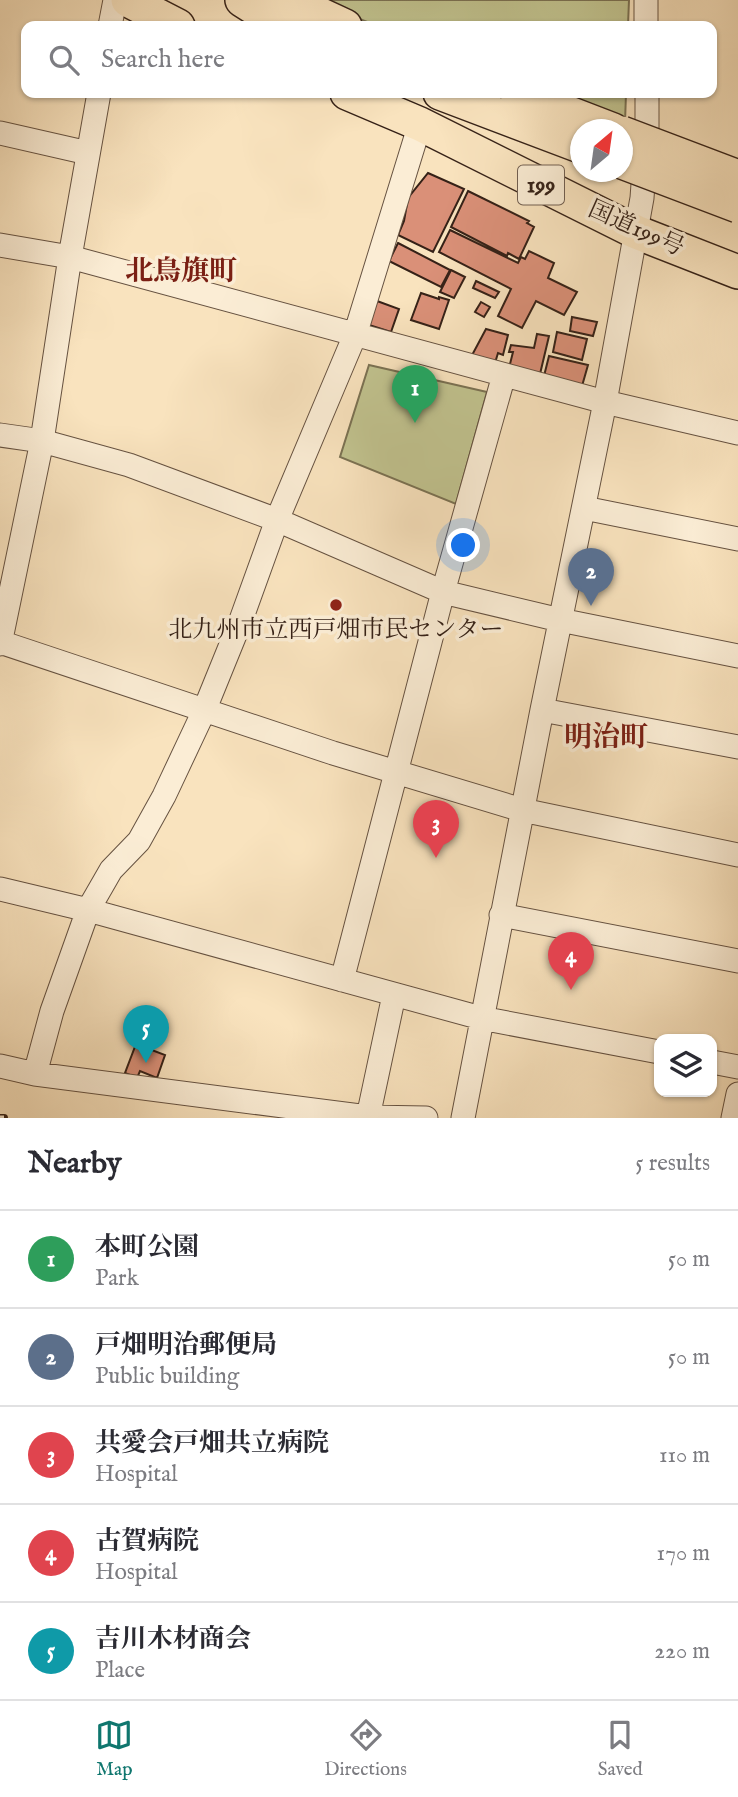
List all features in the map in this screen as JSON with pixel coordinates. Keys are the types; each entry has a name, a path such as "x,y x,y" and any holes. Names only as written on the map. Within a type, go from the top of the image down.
{"highway":[{"path":"128,0 168,21"},
{"path":"242,0 276,21"},
{"path":"289,0 334,21"},
{"name":"国道199号","path":"359,98 420,124 636,232 738,272"},
{"name":"199","path":"453,98 570,142"},
{"path":"530,98 584,119"},
{"path":"633,137 738,177"},
{"path":"633,166 738,206"}],"street":[{"path":"111,21 115,0"},
{"path":"646,0 646,21"},
{"path":"98,98 42,441 0,643 204,711 522,810 738,855"},
{"path":"463,1118 501,915 605,402 636,232 642,198 647,98"},
{"path":"35,1074 52,1011 88,910 111,870 139,841 163,796 204,711 242,620 277,520 355,335 420,124"},
{"path":"0,132 88,153"},
{"path":"0,245 70,257 605,402 738,433"},
{"path":"342,980 443,592 504,375"},
{"path":"0,435 42,441 129,465 277,520 443,592 560,620 738,656"},
{"path":"584,508 738,539"},
{"path":"542,710 738,747"},
{"path":"0,889 88,910 481,1018 654,1051"},
{"path":"501,915 738,961"},
{"path":"368,1116 394,995"},
{"path":"717,1063 738,1067"},
{"path":"0,1066 35,1074 368,1116 426,1118"},
{"path":"733,1118 738,1094"}],"green space":[{"path":"313,0 629,0 628,21 365,21"},
{"path":"561,98 626,98 625,119 615,119"},
{"path":"369,365 487,392 456,504 340,457"}],"building":[{"path":"428,173 464,189 433,252 398,235 404,221 408,198"},
{"path":"468,191 529,221 527,223 534,227 519,259 508,253 507,256 451,227"},
{"path":"450,230 518,263 521,257 525,259 529,251 554,263 548,278 577,292 564,315 536,301 522,328 498,316 511,289 439,252"},
{"path":"398,243 450,270 441,287 389,261"},
{"path":"451,270 465,277 454,298 440,292"},
{"path":"476,281 499,292 495,298 473,288"},
{"path":"421,293 449,300 439,329 411,320"},
{"path":"377,301 399,309 391,332 369,325"},
{"path":"481,302 490,307 484,317 475,312"},
{"path":"572,317 597,322 593,336 570,331"},
{"path":"486,329 508,335 503,355 498,353 495,363 471,357"},
{"path":"557,332 587,339 582,360 553,352"},
{"path":"537,334 549,336 540,374 509,368 513,352 509,352 511,345 534,348"},
{"path":"549,356 588,365 582,386 544,376"},
{"path":"136,1044 165,1055 157,1078 140,1071 137,1078 125,1073"}],"place":[{"name":"本町公園","path":"415,423"},
{"name":"北九州市立西戸畑市民センター","path":"336,605"},
{"name":"戸畑明治郵便局","path":"591,606"},
{"name":"共愛会戸畑共立病院","path":"436,858"},
{"name":"古賀病院","path":"571,990"},
{"name":"吉川木材商会","path":"146,1063"}],"district":[{"name":"北鳥旗町","path":"181,272"},
{"name":"明治町","path":"606,738"}]}
